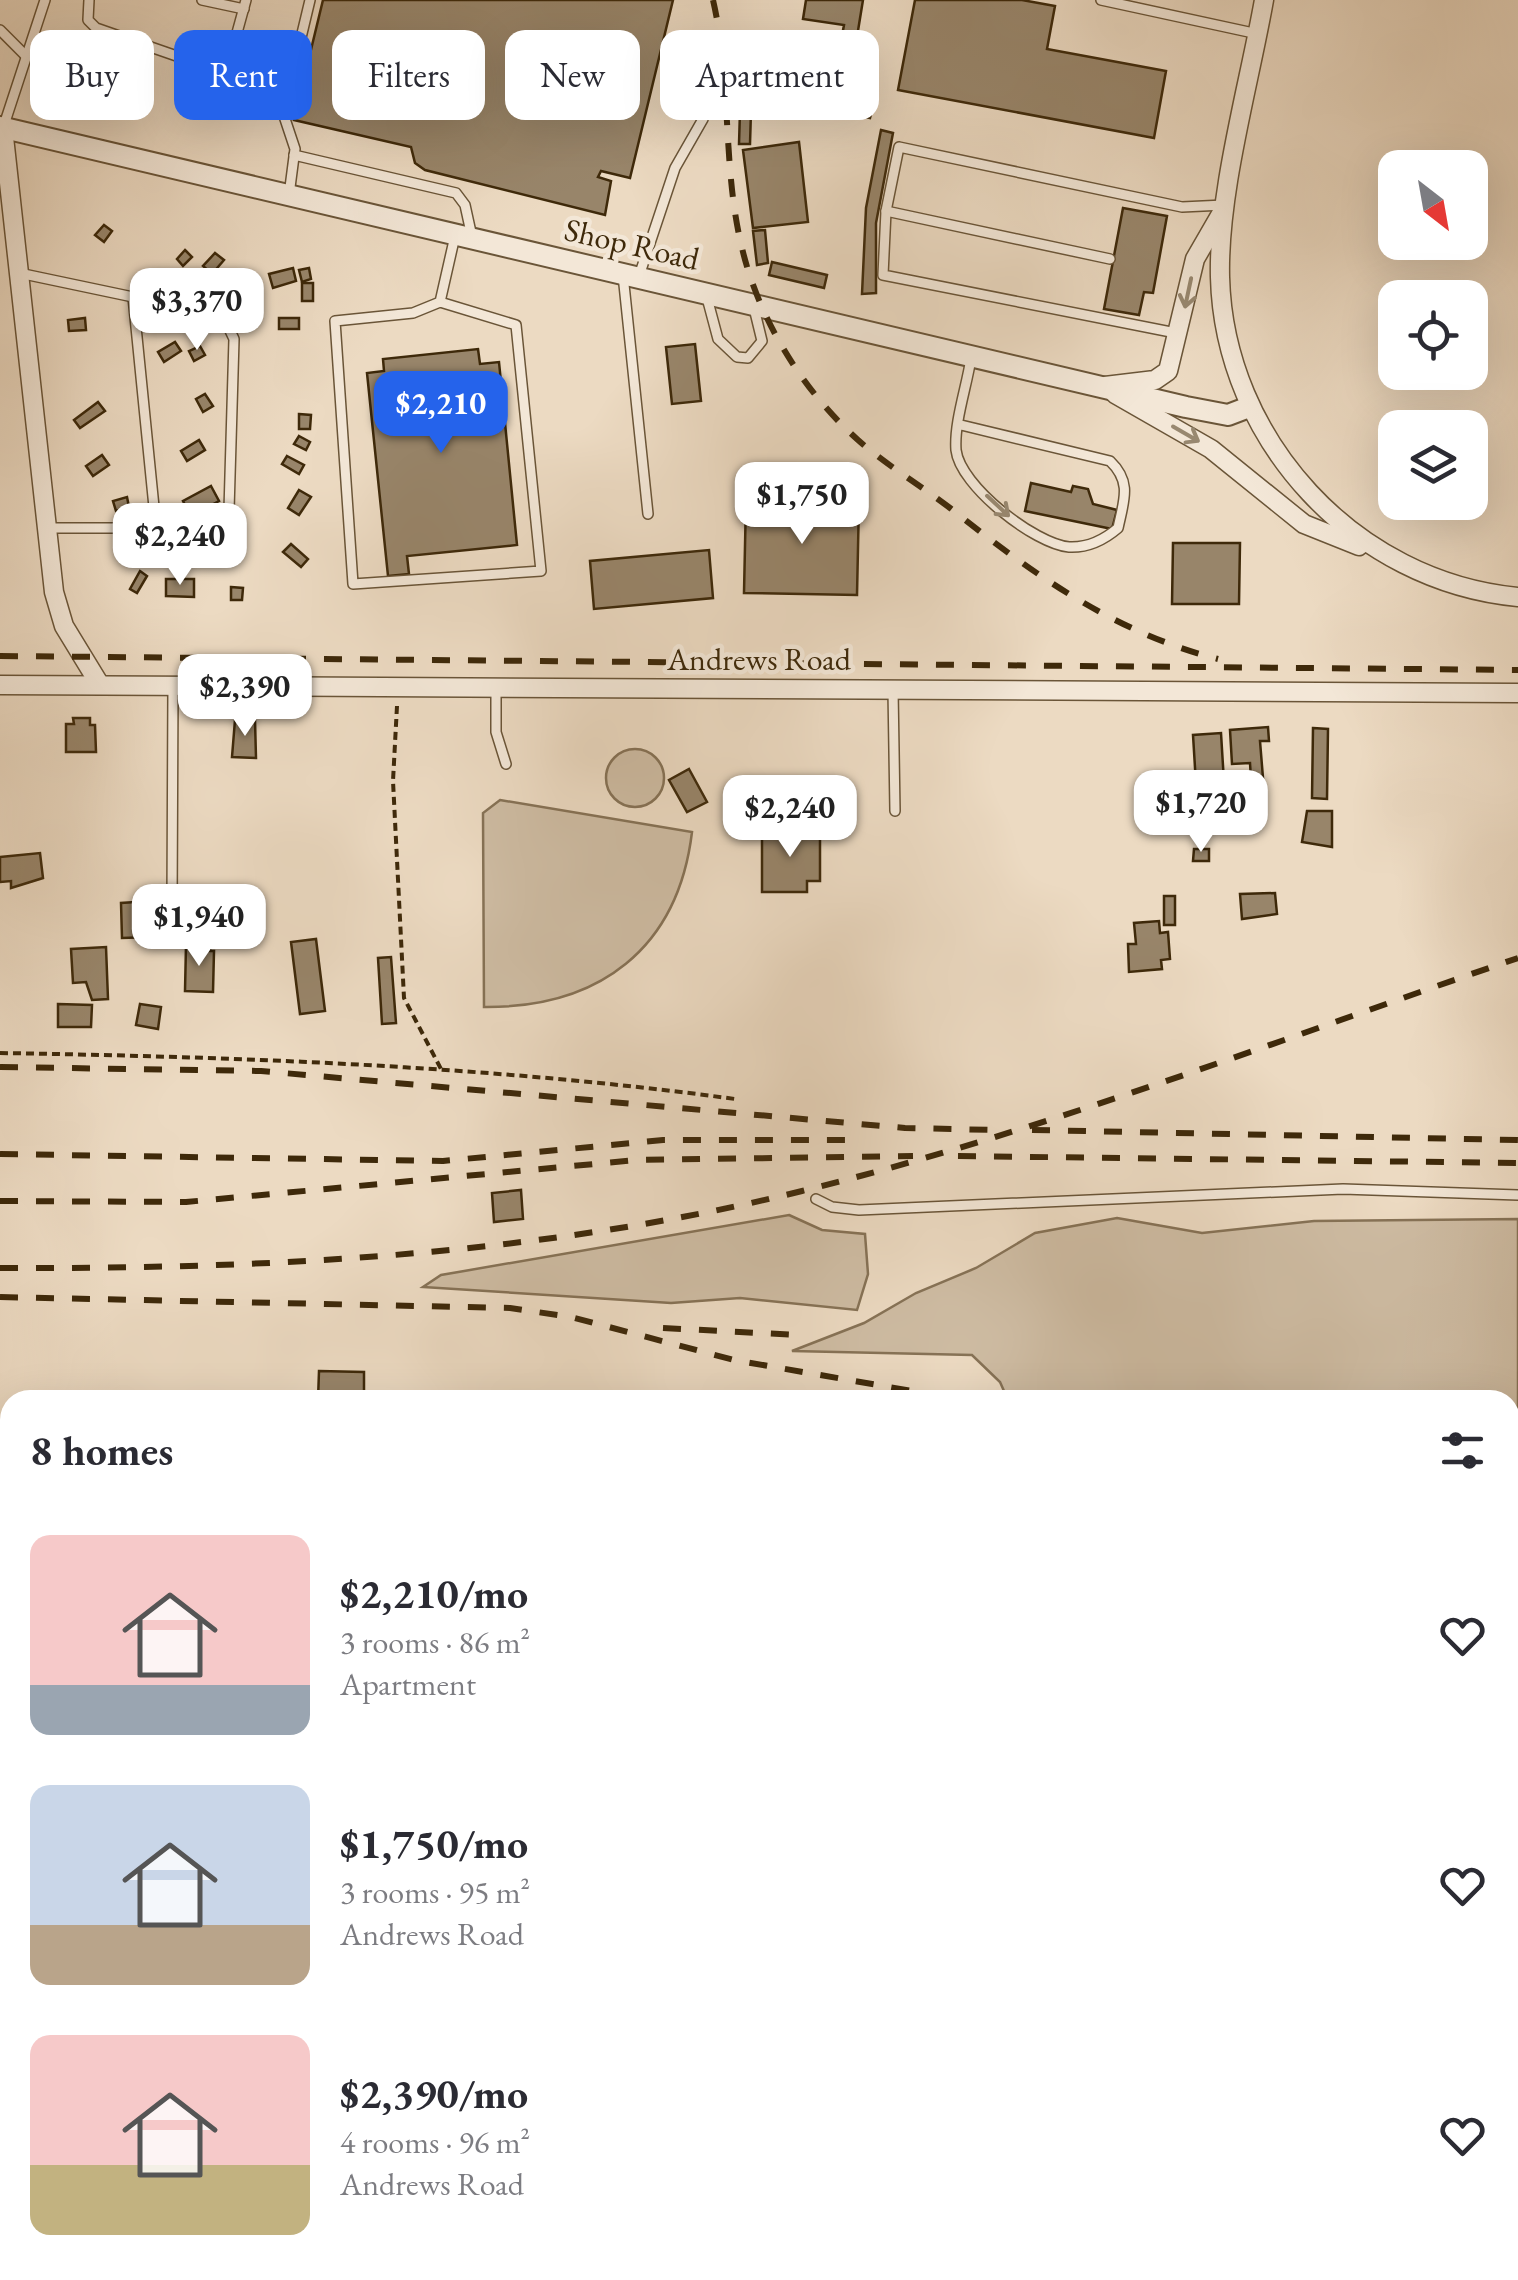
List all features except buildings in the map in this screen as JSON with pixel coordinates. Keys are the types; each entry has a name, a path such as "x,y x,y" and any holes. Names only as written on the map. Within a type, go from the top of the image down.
{"street":[{"path":"1264,0 1227,204 1220,279 1232,356 1249,407 1307,491 1338,522 1402,563"},
{"path":"2,128 54,592 64,626 100,684"},
{"name":"Shop Road","path":"2,128 1228,415 1249,407"},
{"path":"1100,386 1156,380 1168,372 1196,258 1227,204"},
{"path":"1100,386 1211,448 1304,524 1467,588 1518,597"},
{"name":"Andrews Road","path":"0,685 1518,693"}],"lane":[{"path":"2,128 45,0"},
{"path":"89,0 88,20 96,28 214,68 232,51 245,5 202,0"},
{"path":"290,195 294,155 283,114 310,0"},
{"path":"1101,0 1258,34"},
{"path":"0,30 26,56"},
{"path":"648,514 631,274 674,168 702,120"},
{"path":"1179,334 883,274 886,211 898,147 1182,208 1227,204"},
{"path":"294,155 456,194 465,206 464,235 440,302 413,312 335,321 354,584 541,571 516,325 440,302"},
{"path":"886,211 1110,258"},
{"path":"17,273 208,312 225,320 234,340 229,510 206,528 46,528"},
{"path":"705,292 718,339 736,357 748,358 762,342 753,303"},
{"path":"133,297 156,528"},
{"path":"961,424 1110,460 1122,473 1126,485 1118,528 1102,541 1068,547 1033,534 1000,510 964,470 956,450 971,356"},
{"path":"173,685 172,905 178,924"},
{"path":"496,687 496,732 506,764"},
{"path":"894,690 896,810"},
{"path":"816,1199 832,1207 859,1210 1343,1189 1518,1195"}],"path":[{"path":"398,686 393,781 404,998 440,1069"},
{"path":"0,1053 204,1056 440,1069 736,1099"}],"shaded area":[{"path":"635,749 655,758 664,778 655,798 635,807 615,798 606,778 615,758"},
{"path":"500,800 692,832 684,873 670,909 650,939 626,964 597,983 563,997 525,1005 484,1007 483,813"},
{"path":"789,1215 822,1230 865,1234 868,1274 857,1310 740,1298 671,1303 423,1287 441,1275"},
{"path":"1117,1218 1202,1233 1314,1221 1518,1219 1518,1390 1004,1390 972,1355 792,1351 864,1323 916,1293 976,1268 1035,1233"}],"railway":[{"path":"713,0 742,248 772,327 802,377 838,421 869,449 1044,578 1109,617 1218,659"},
{"path":"0,656 1518,670"},
{"path":"0,1268 202,1266 403,1254 604,1231 703,1213 802,1191 983,1141 1518,958"},
{"path":"0,1067 261,1071 905,1128 997,1130"},
{"path":"1032,1130 1518,1140"},
{"path":"0,1154 443,1161 663,1140 859,1140"},
{"path":"0,1201 186,1202 637,1160 913,1156"},
{"path":"958,1156 1518,1163"},
{"path":"0,1297 510,1308 571,1317 734,1360 906,1390"},
{"path":"663,1328 798,1335"}]}
